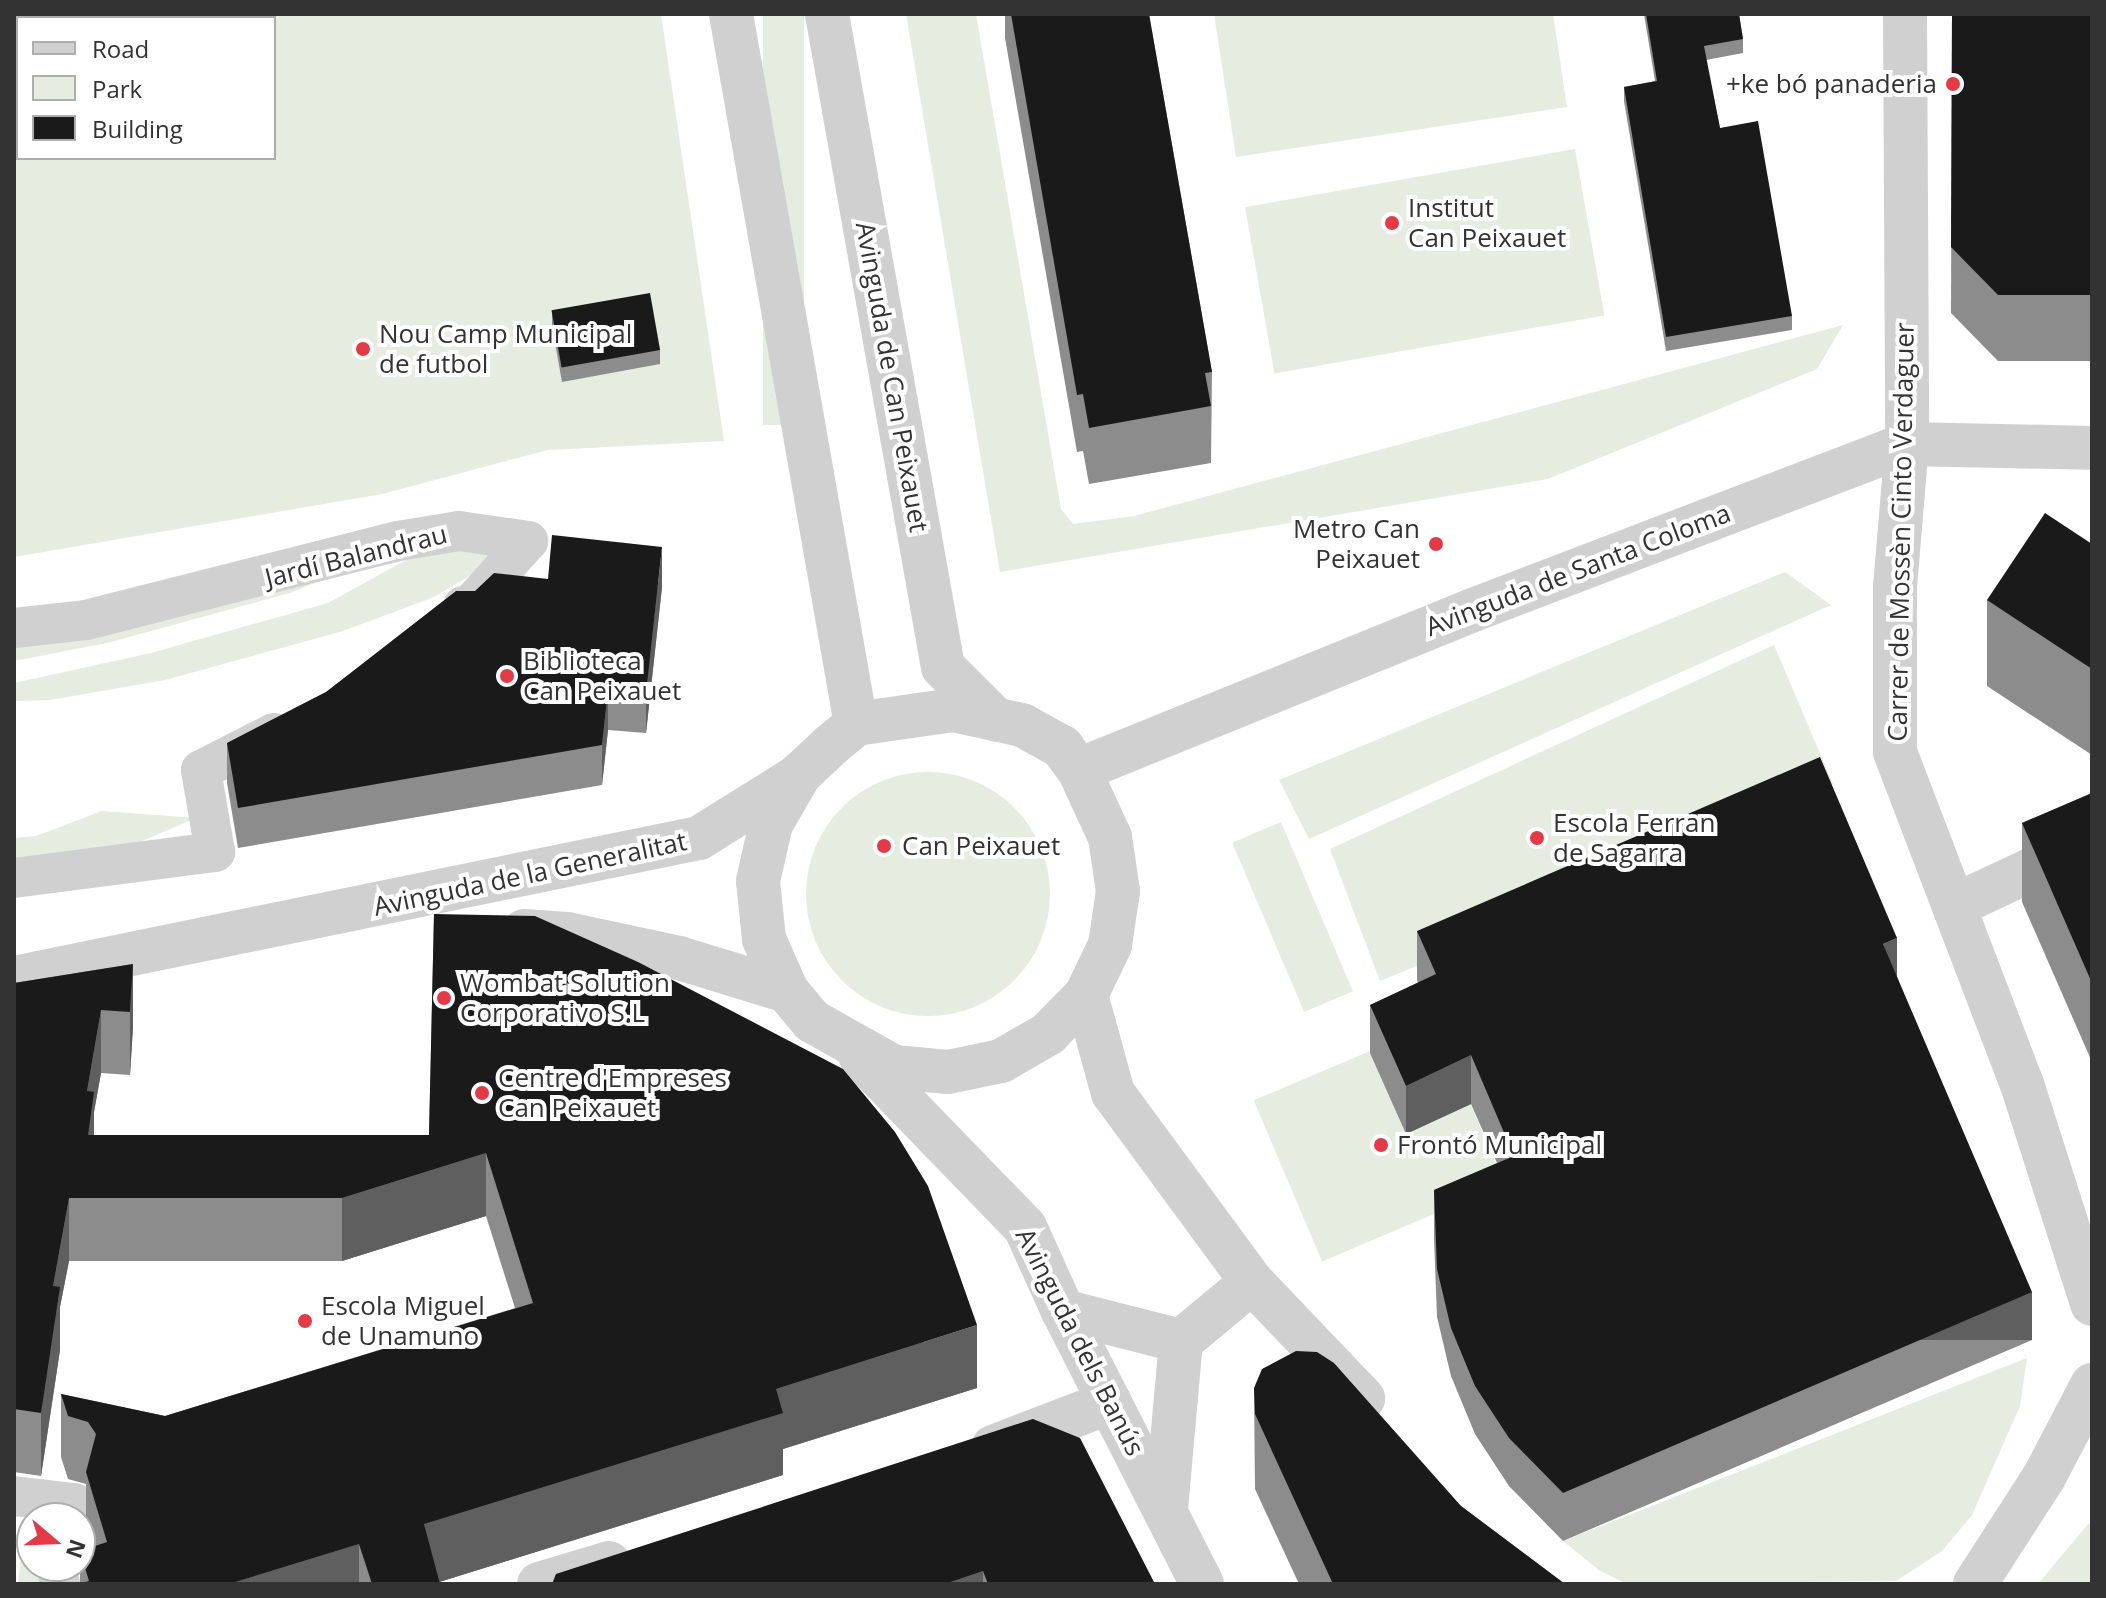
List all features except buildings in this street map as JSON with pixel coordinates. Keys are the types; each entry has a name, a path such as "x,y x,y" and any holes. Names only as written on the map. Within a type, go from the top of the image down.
{"street":[{"path":"731,14 856,724"},
{"name":"Avinguda de Can Peixauet","path":"827,14 943,667 995,719"},
{"name":"Carrer de Mossèn Cinto Verdaguer","path":"1905,14 1907,444 1895,587 1895,752 2022,1084 2092,1304"},
{"name":"Avinguda de Santa Coloma","path":"1079,770 1473,610 1907,444 2092,448"},
{"name":"Jardí Balandrau","path":"14,628 86,620 398,541 459,531 528,541 466,610 459,599 434,618"},
{"path":"953,710 995,719 1022,725 1062,747 1079,770 1110,837 1118,891 1110,945 1086,995 1048,1034 1001,1061 948,1072 894,1067 848,1045 812,1021 787,991 764,939 758,881 771,824 800,774 856,724 953,710"},
{"path":"14,878 215,852 201,770 312,714"},
{"name":"Avinguda de la Generalitat","path":"14,978 338,915 699,838 800,774"},
{"path":"1954,906 2092,841"},
{"name":"Avinguda de la Generalitat","path":"338,915 567,934 679,958 787,991"},
{"path":"1086,995 1113,1093 1252,1282 1389,1426"},
{"name":"Avinguda dels Banús","path":"848,1045 1025,1227 1063,1311 1202,1584"},
{"path":"1063,1311 1181,1341 1252,1282"},
{"name":"Avinguda dels Banús","path":"1166,1509 1181,1341"},
{"path":"1975,1584 2044,1477 2092,1385"},
{"path":"952,1460 1110,1402"},
{"path":"14,1496 65,1502"},
{"path":"539,1584 647,1551"}],"green space":[{"name":"Nou Camp Municipal de futbol","path":"14,14 661,14 724,441 548,450 382,494 14,557"},
{"path":"763,14 804,14 804,425 763,425"},
{"path":"906,14 976,14 1061,509 1073,524 1134,516 1843,325 1817,369 1548,479 1000,572"},
{"path":"1214,14 1553,14 1567,107 1236,157"},
{"path":"1575,149 1604,315 1274,374 1245,207"},
{"path":"459,531 528,541 434,597 343,631 165,680 50,700 14,701 14,683 151,653 328,603"},
{"path":"399,549 290,593 107,643 14,661 14,628"},
{"path":"1785,572 1831,605 1309,839 1279,780"},
{"path":"1774,645 1833,784 1663,864 1380,981 1330,849"},
{"path":"928,772 952,774 975,781 1014,808 1041,847 1048,870 1048,918 1041,941 1014,980 975,1007 952,1014 928,1016 904,1014 881,1007 842,980 815,941 808,918 806,894 808,870 815,847 842,808 881,781 904,774"},
{"path":"102,811 196,818 90,863 14,878 14,838 36,836"},
{"path":"1281,822 1353,991 1304,1012 1232,843"},
{"name":"Frontó Municipal","path":"1436,1023 1504,1184 1322,1261 1254,1100"},
{"path":"2027,1358 2020,1406 1972,1515 1942,1551 1896,1581 1627,1584 1600,1571 1563,1541"},
{"path":"2092,1523 2092,1584 2038,1584 2088,1524"},
{"path":"60,1582 60,1584 18,1584"}],"place":[{"name":"+ke bó panaderia","path":"1953,84"},
{"name":"Institut Can Peixauet","path":"1392,223"},
{"name":"Nou Camp Municipal de futbol","path":"363,349"},
{"name":"Metro Can Peixauet","path":"1436,544"},
{"name":"Biblioteca Can Peixauet","path":"507,676"},
{"name":"Escola Ferran de Sagarra","path":"1537,838"},
{"name":"Can Peixauet","path":"884,846"},
{"name":"Wombat Solution Corporativo S.L","path":"444,998"},
{"name":"Centre d'Empreses Can Peixauet","path":"482,1093"},
{"name":"Frontó Municipal","path":"1381,1145"},
{"name":"Escola Miguel de Unamuno","path":"305,1321"}]}
